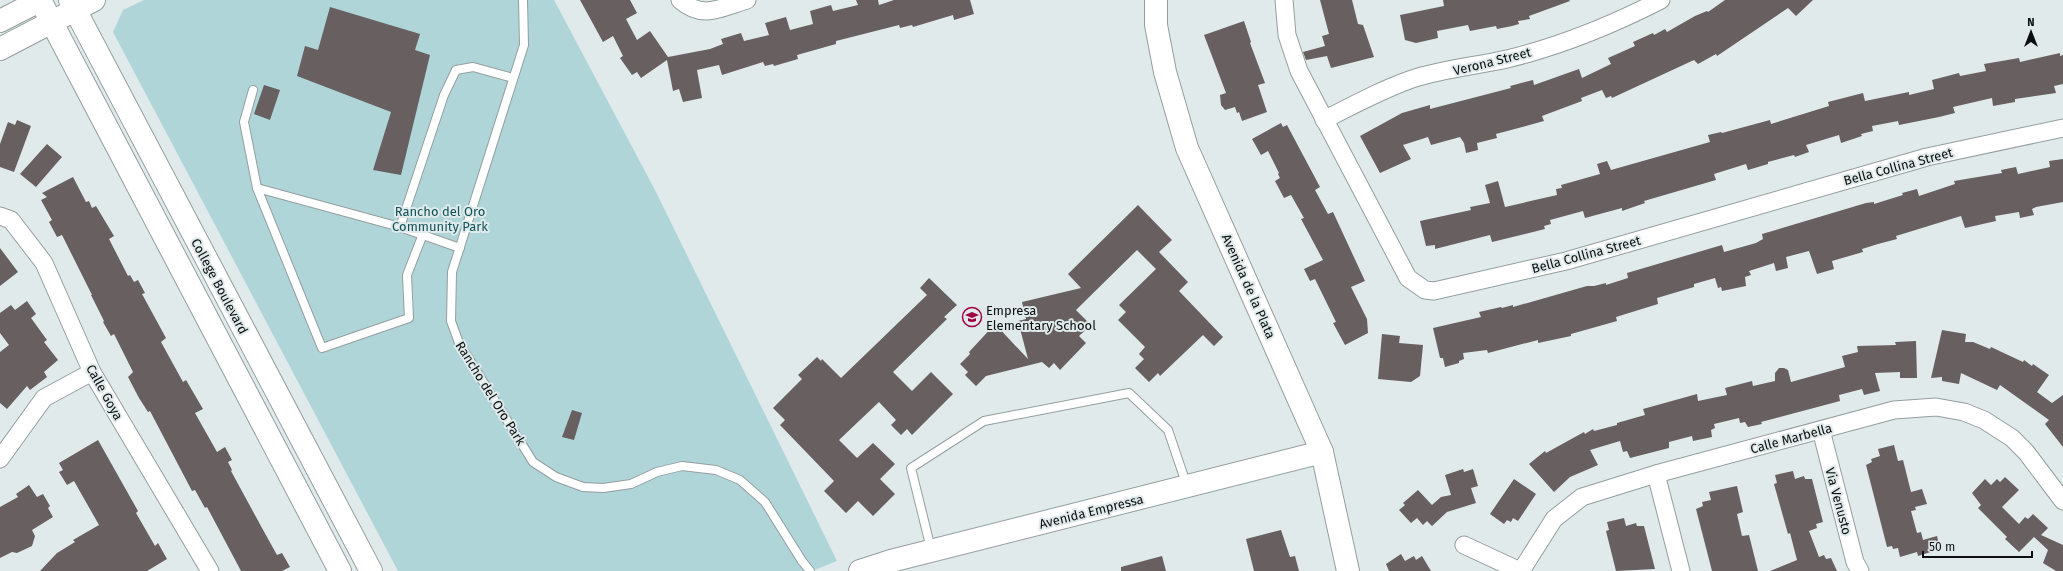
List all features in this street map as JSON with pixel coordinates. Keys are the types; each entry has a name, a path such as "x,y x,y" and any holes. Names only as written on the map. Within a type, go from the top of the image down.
{"main road":[{"path":"0,21 40,0"},
{"name":"College Boulevard","path":"40,0 340,571"},
{"path":"0,49 51,21 72,4 94,0"},
{"name":"Avenida de la Plata","path":"1156,0 1156,25 1165,72 1187,148 1322,452 1348,571"},
{"name":"College Boulevard","path":"72,4 371,571"},
{"name":"Avenida Empressa","path":"860,571 932,551 1322,452"}],"street":[{"path":"680,0 689,8 704,12 747,0"},
{"name":"Bella Collina Street","path":"1284,0 1287,35 1299,71 1408,278 1425,290 1434,290 1566,261 1927,157 2063,128"},
{"name":"Verona Street","path":"1324,120 1378,92 1414,79 1509,58 1585,34 1632,15 1661,0"},
{"name":"Calle Goya","path":"0,216 11,220 44,263 92,372 206,569"},
{"path":"0,459 44,398 92,372"},
{"name":"Calle Marbella","path":"1521,571 1554,519 1582,497 1656,474 1894,410 1936,407 1964,412 1984,420 2012,438 2026,452 2063,501"},
{"name":"Via Venusto","path":"1821,430 1855,562 1860,571"},
{"path":"1656,474 1681,571"},
{"path":"1464,545 1521,571"}],"lane":[{"name":"Rancho del Oro Park","path":"523,0 524,45 452,272 451,321 459,343 533,462 556,477 583,486 603,488 631,484 657,472 682,466 716,470 740,480 765,502 802,561 810,571"},
{"path":"400,227 444,95 456,70 473,67 514,78"},
{"path":"254,90 244,122 257,188 322,348 409,318 407,275 423,234"},
{"path":"257,188 400,227 460,248"},
{"path":"932,551 911,468 984,421 1129,393 1168,430 1187,486"}],"green space":[{"name":"Rancho del Oro Community Park","path":"144,0 554,0 655,190 837,561 812,571 398,571 113,32 123,10"}],"building":[{"path":"580,0 630,0 637,13 626,19 637,40 650,31 668,57 710,49 723,44 721,39 741,33 744,41 769,35 765,23 786,17 790,30 813,24 810,11 831,5 833,11 858,5 856,0 878,0 879,5 894,0 970,0 974,14 954,20 953,15 913,27 912,25 900,28 899,25 836,41 836,44 797,55 798,59 774,66 773,64 765,66 763,62 722,75 719,65 697,70 702,98 683,102 679,89 673,91 667,60 641,78 637,72 632,75 620,58 623,56 613,36 603,42"},
{"path":"1320,0 1352,0 1358,24 1363,25 1374,57 1331,68 1327,56 1306,60 1303,52 1325,46 1322,36 1329,34"},
{"path":"1443,0 1570,1 1529,16 1530,19 1518,21 1519,24 1512,26 1497,29 1496,26 1470,31 1468,25 1437,31 1438,38 1416,43 1405,40 1400,15 1444,6"},
{"path":"1725,0 1813,0 1796,16 1788,8 1717,56 1716,54 1698,64 1694,60 1612,98 1611,96 1606,98 1602,90 1581,98 1582,101 1542,116 1544,121 1496,134 1497,138 1477,143 1478,150 1466,153 1464,143 1460,137 1431,145 1428,137 1403,145 1411,159 1380,173 1360,136 1402,113 1430,105 1430,109 1511,88 1510,86 1533,80 1534,85 1579,69 1582,78 1611,64 1608,58 1635,46 1633,42 1653,33 1654,35 1665,29 1667,32 1695,16 1707,11 1708,12"},
{"path":"330,7 420,34 415,50 430,55 401,175 373,170 391,112 297,76 305,46 318,50"},
{"path":"1244,21 1251,42 1250,43 1265,83 1258,85 1267,112 1242,121 1239,112 1237,113 1235,107 1225,110 1221,105 1220,95 1226,93 1204,35"},
{"path":"2060,53 2060,56 2063,55 2063,84 2054,86 2056,93 2015,99 2015,102 1993,106 1992,98 1953,107 1955,113 1939,117 1899,125 1898,121 1872,126 1873,131 1861,134 1862,136 1841,143 1839,135 1806,145 1809,152 1795,157 1794,155 1768,162 1768,164 1748,170 1746,164 1714,174 1716,180 1644,201 1645,203 1622,211 1622,208 1585,218 1583,211 1550,220 1551,224 1544,226 1545,229 1492,242 1490,235 1435,249 1435,245 1426,246 1420,221 1471,210 1470,207 1490,203 1485,185 1498,181 1505,207 1557,195 1556,189 1562,188 1561,185 1600,174 1597,164 1607,161 1611,170 1710,142 1708,135 1722,133 1770,120 1771,124 1829,106 1828,102 1863,93 1865,101 1909,92 1909,95 1934,89 1932,80 1959,73 1960,76 1986,71 1984,64 2019,58 2020,62"},
{"path":"264,85 280,90 270,120 254,114"},
{"path":"17,120 31,126 14,172 0,167 0,144 8,122 15,125"},
{"path":"1281,123 1283,127 1287,125 1320,187 1315,190 1328,214 1333,212 1365,281 1351,287 1367,319 1368,333 1345,345 1333,323 1336,322 1315,279 1310,281 1304,269 1323,260 1301,219 1304,218 1291,195 1284,198 1275,181 1280,178 1279,173 1268,151 1261,155 1252,139"},
{"path":"47,144 62,157 36,187 20,174"},
{"path":"2063,159 2063,202 2036,207 2032,209 2034,215 2020,218 2019,212 1995,216 1996,221 1965,228 1961,216 1896,236 1897,239 1862,249 1863,252 1832,261 1834,269 1817,274 1809,251 1786,257 1788,268 1776,271 1774,263 1749,271 1751,275 1745,277 1746,286 1722,291 1721,287 1718,288 1715,278 1694,284 1694,287 1657,298 1658,304 1616,317 1617,321 1571,334 1571,336 1538,343 1538,340 1488,353 1487,350 1463,353 1464,359 1459,361 1459,363 1445,367 1443,358 1440,358 1433,328 1481,317 1479,312 1513,305 1513,307 1587,286 1606,283 1606,285 1628,278 1627,273 1722,245 1724,252 1756,243 1763,239 1762,234 1866,203 1874,202 1874,204 1917,189 1919,196 1955,184 1954,181 2002,173 2001,170 2016,167 2018,174 2050,167 2049,161"},
{"path":"73,177 86,202 89,201 92,208 96,206 114,236 109,239 128,276 130,275 134,282 138,280 145,293 142,294 166,338 161,342 183,382 186,380 203,409 195,413 217,452 225,447 232,460 228,462 232,470 231,471 277,555 282,553 290,567 282,571 241,571 207,507 205,508 195,490 192,491 150,411 148,412 139,398 128,377 133,372 114,334 111,336 103,322 104,321 92,295 62,235 57,237 49,222 52,220 41,200 47,197 42,193"},
{"path":"1138,205 1172,240 1159,252 1188,282 1179,291 1223,337 1214,346 1203,335 1160,376 1158,373 1149,382 1135,368 1144,359 1139,354 1145,347 1118,320 1126,312 1119,305 1156,269 1137,250 1076,310 1091,325 1079,336 1086,343 1060,370 1054,363 1049,368 1042,362 986,376 976,386 965,375 968,372 960,364 970,354 969,352 995,324 1028,359 1018,321 1026,319 1022,302 1081,288 1068,274"},
{"path":"0,248 18,272 0,286"},
{"path":"929,278 957,305 944,317 947,319 893,372 912,391 931,372 953,394 912,435 907,429 901,435 891,425 896,420 879,402 839,440 857,458 873,443 895,464 880,479 895,494 873,516 858,501 846,513 824,491 834,481 780,425 785,420 773,408 802,379 798,375 817,357 821,361 822,359 841,378 927,295 920,288"},
{"path":"27,301 36,314 31,318 47,340 44,342 58,360 44,372 47,377 30,390 27,386 7,409 0,403 0,352 9,345 0,333 0,313 11,305 15,310"},
{"path":"1942,330 1966,334 1965,342 1973,342 1990,349 1991,347 2023,362 2024,360 2032,366 2033,364 2049,375 2037,392 2052,403 2063,395 2063,447 2045,424 2049,420 2000,385 1997,390 1961,373 1959,384 1942,381 1942,377 1931,378"},
{"path":"1382,334 1400,336 1399,343 1423,345 1420,376 1411,382 1378,379"},
{"path":"1916,341 1917,378 1900,378 1900,372 1875,373 1880,391 1864,395 1862,389 1839,395 1840,401 1761,422 1762,424 1748,427 1745,422 1740,423 1739,418 1714,424 1715,428 1711,430 1712,437 1693,441 1692,436 1669,442 1669,448 1630,458 1627,451 1623,452 1620,441 1590,450 1598,465 1570,477 1554,492 1529,464 1545,451 1546,453 1584,432 1585,434 1593,429 1594,431 1617,425 1617,423 1645,415 1643,409 1697,394 1698,401 1727,395 1725,388 1752,381 1753,386 1775,381 1775,373 1779,368 1788,370 1791,382 1845,367 1842,356 1858,352 1857,346 1896,345 1895,342"},
{"path":"572,410 582,413 574,440 562,437"},
{"path":"98,440 138,511 136,513 155,546 158,543 167,559 147,571 40,571 57,553 75,542 73,540 99,525 74,481 67,485 59,472 63,470 59,463"},
{"path":"1894,445 1898,461 1903,460 1911,492 1922,489 1927,504 1915,507 1916,510 1911,511 1917,533 1921,532 1923,540 1937,536 1940,549 1918,556 1917,552 1900,557 1898,548 1893,549 1892,546 1887,547 1866,465 1872,462 1871,459 1880,456 1878,449"},
{"path":"1463,469 1464,472 1473,469 1478,486 1471,488 1476,503 1447,512 1432,526 1427,521 1423,525 1417,518 1411,523 1399,510 1405,505 1403,503 1418,490 1432,505 1441,497 1451,495 1445,475"},
{"path":"1793,471 1795,479 1804,476 1805,479 1812,479 1823,522 1816,524 1817,528 1809,531 1819,557 1824,555 1826,559 1831,558 1837,571 1770,571 1797,560 1774,484 1777,483 1775,475"},
{"path":"2005,477 2019,490 2002,507 2019,524 2025,517 2028,519 2033,514 2048,528 2041,535 2063,545 2063,571 2056,571 2043,563 2048,550 2034,537 2019,552 2005,539 2007,537 1978,508 1981,505 1972,493 1985,479 1991,485 1997,479 2000,482"},
{"path":"1514,479 1536,494 1518,521 1513,518 1511,522 1507,520 1504,524 1490,514"},
{"path":"29,485 37,497 43,494 50,506 48,508 53,517 32,530 35,536 32,546 17,553 12,552 0,558 0,507 18,497 16,494"},
{"path":"1737,486 1743,512 1737,514 1742,536 1749,535 1758,571 1712,571 1696,509 1703,506 1702,502 1711,500 1709,492"},
{"path":"1624,518 1626,526 1636,523 1637,526 1644,526 1655,569 1616,571 1606,531 1609,530 1607,522"},
{"path":"1281,530 1290,557 1295,556 1299,571 1254,571 1246,539"},
{"path":"1401,554 1405,561 1414,556 1416,560 1422,556 1431,571 1389,571 1386,564"},
{"path":"1162,556 1166,571 1121,571 1121,567"}],"place":[{"name":"Empresa Elementary School","path":"972,317"}]}
